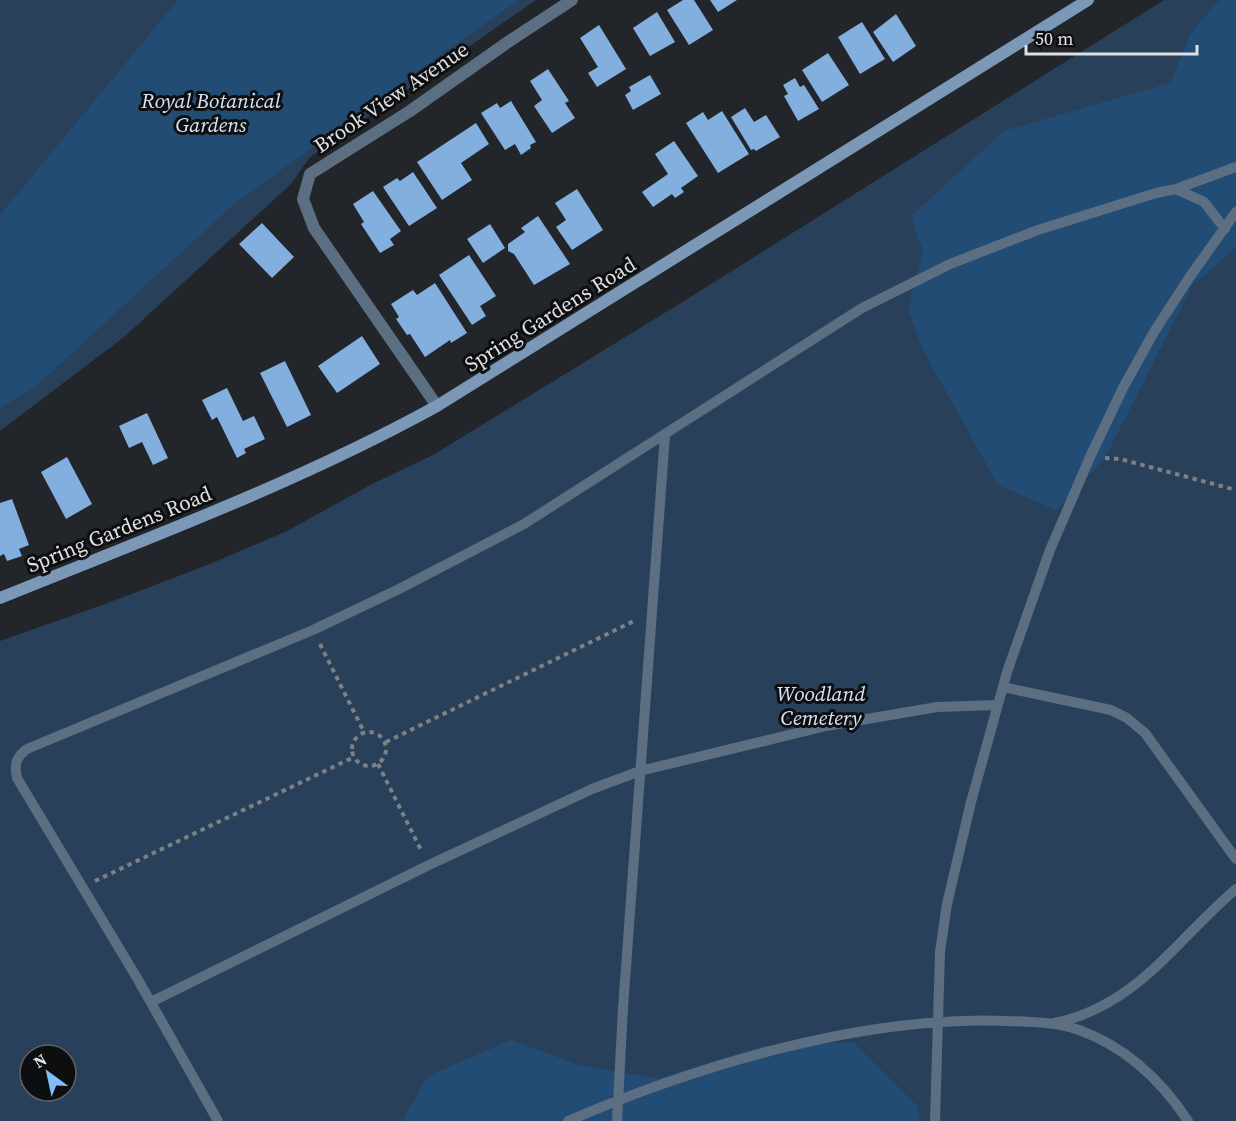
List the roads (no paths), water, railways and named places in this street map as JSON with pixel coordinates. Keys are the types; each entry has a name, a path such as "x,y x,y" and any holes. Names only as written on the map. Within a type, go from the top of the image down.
{"street":[{"name":"Spring Gardens Road","path":"0,598 250,497 359,448 437,406 1088,0"},
{"name":"Brook View Avenue","path":"437,406 314,228 303,199 310,174 410,111 569,1"}],"lane":[{"path":"218,1121 152,1002 16,778 14,766 19,755 27,749 313,630 401,588 524,524 862,308 950,264 1038,230 1156,193 1176,189 1236,167"},
{"path":"1176,189 1204,202 1231,229"},
{"path":"935,1121 940,952 947,904 997,705 1050,550 1123,388 1154,332 1189,278 1231,229 1236,212"},
{"path":"617,1121 622,1008 664,435"},
{"path":"1003,687 1111,710 1127,718 1145,733 1236,859"},
{"path":"152,1002 429,865 592,789 640,771 826,726 937,707 997,705"},
{"path":"1051,1023 1097,1010 1124,994 1177,947 1236,888"},
{"path":"568,1121 618,1100 706,1070 769,1052 854,1033 938,1022 986,1020 1051,1023 1079,1030 1113,1046 1144,1067 1170,1094 1188,1121"}],"park label":[{"name":"Royal Botanical Gardens","path":"211,112"},
{"name":"Woodland Cemetery","path":"821,705"}]}
